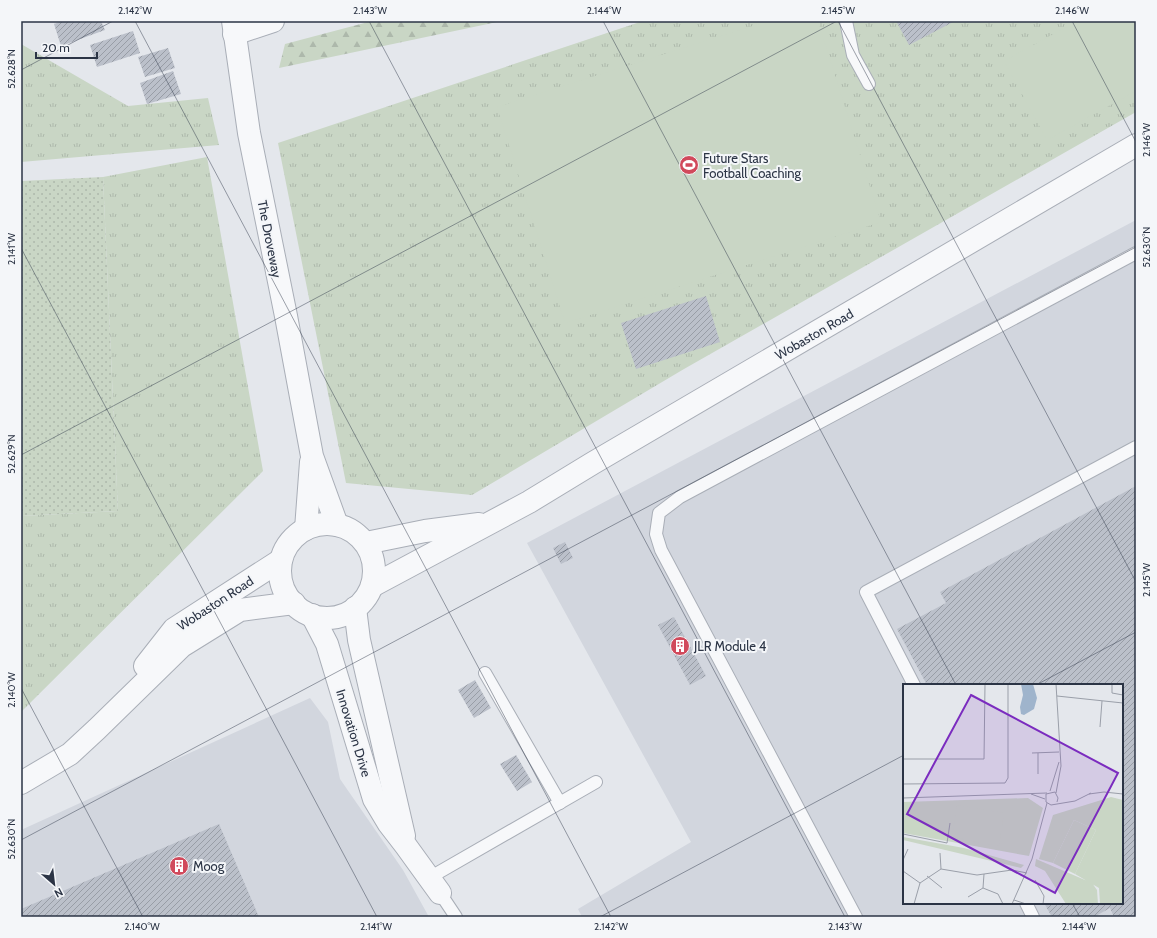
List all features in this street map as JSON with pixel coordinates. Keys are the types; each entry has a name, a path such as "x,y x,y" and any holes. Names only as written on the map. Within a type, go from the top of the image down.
{"street":[{"path":"234,27 273,21"},
{"name":"The Droveway","path":"234,27 249,132 312,456 338,525"},
{"name":"Wobaston Road","path":"372,586 529,502 1136,145"},
{"name":"The Droveway","path":"306,529 312,456"},
{"name":"Wobaston Road","path":"366,543 425,531 492,522"},
{"path":"326,523 349,529 366,543 371,553 374,564 372,586 367,596 355,608 345,614 336,617 324,618 312,615 294,604 286,594 282,585 280,571 281,560 290,541 306,529 315,525 326,523"},
{"name":"Wobaston Road","path":"97,729 174,629 281,560"},
{"name":"Wobaston Road","path":"21,783 70,754 182,646 240,610 294,604"},
{"name":"Innovation Drive","path":"355,608 359,640 406,846"},
{"name":"Innovation Drive","path":"312,615 327,644 374,799 389,824 434,886"}],"lane":[{"path":"846,21 853,55 869,84"},
{"path":"856,917 661,550 656,534 659,512 680,497 1136,253"},
{"path":"913,684 866,592 1136,447"},
{"path":"485,673 560,803"},
{"path":"434,886 560,803 596,782"},
{"name":"Innovation Drive","path":"434,886 456,917"},
{"path":"1027,904 1034,917"}],"shaded area":[{"path":"1136,220 1136,917 582,917 578,909 691,842 527,543"},
{"path":"310,698 328,722 340,779 403,870 429,917 21,917 21,830"}],"green space":[{"path":"372,21 502,21 279,68 285,44"},
{"path":"643,21 1136,21 1136,112 684,369 472,495 346,483 278,143"},
{"name":"Future Stars Football Coaching","path":"769,21 818,21 881,222 565,323 497,107"},
{"path":"1077,21 1136,21 1136,91 1047,140 1004,61"},
{"path":"21,44 128,106 208,98 219,145 21,162"},
{"path":"207,157 263,471 21,712 21,516 118,511 103,177"},
{"path":"103,177 118,511 21,516 21,181"}],"building":[{"path":"62,21 101,21 105,30 61,46 54,24"},
{"path":"896,21 955,21 909,45"},
{"path":"133,31 140,53 97,67 90,45"},
{"path":"168,48 175,68 145,77 138,57"},
{"path":"173,71 181,94 147,104 140,83"},
{"path":"706,296 720,342 636,369 621,323"},
{"path":"1136,486 1136,917 1114,917 1110,908 1094,917 1052,917 1045,904 1123,904 1123,684 926,684 897,629 946,603 940,592"},
{"path":"565,542 573,558 561,564 553,548"},
{"name":"JLR Module 4","path":"674,617 706,676 690,685 658,625"},
{"path":"475,680 491,708 474,718 458,690"},
{"path":"516,755 532,782 517,791 500,764"},
{"name":"Moog","path":"219,824 259,917 21,917 21,909"}],"place":[{"name":"Future Stars Football Coaching","path":"689,165"},
{"name":"JLR Module 4","path":"680,646"},
{"name":"Moog","path":"179,866"}]}
